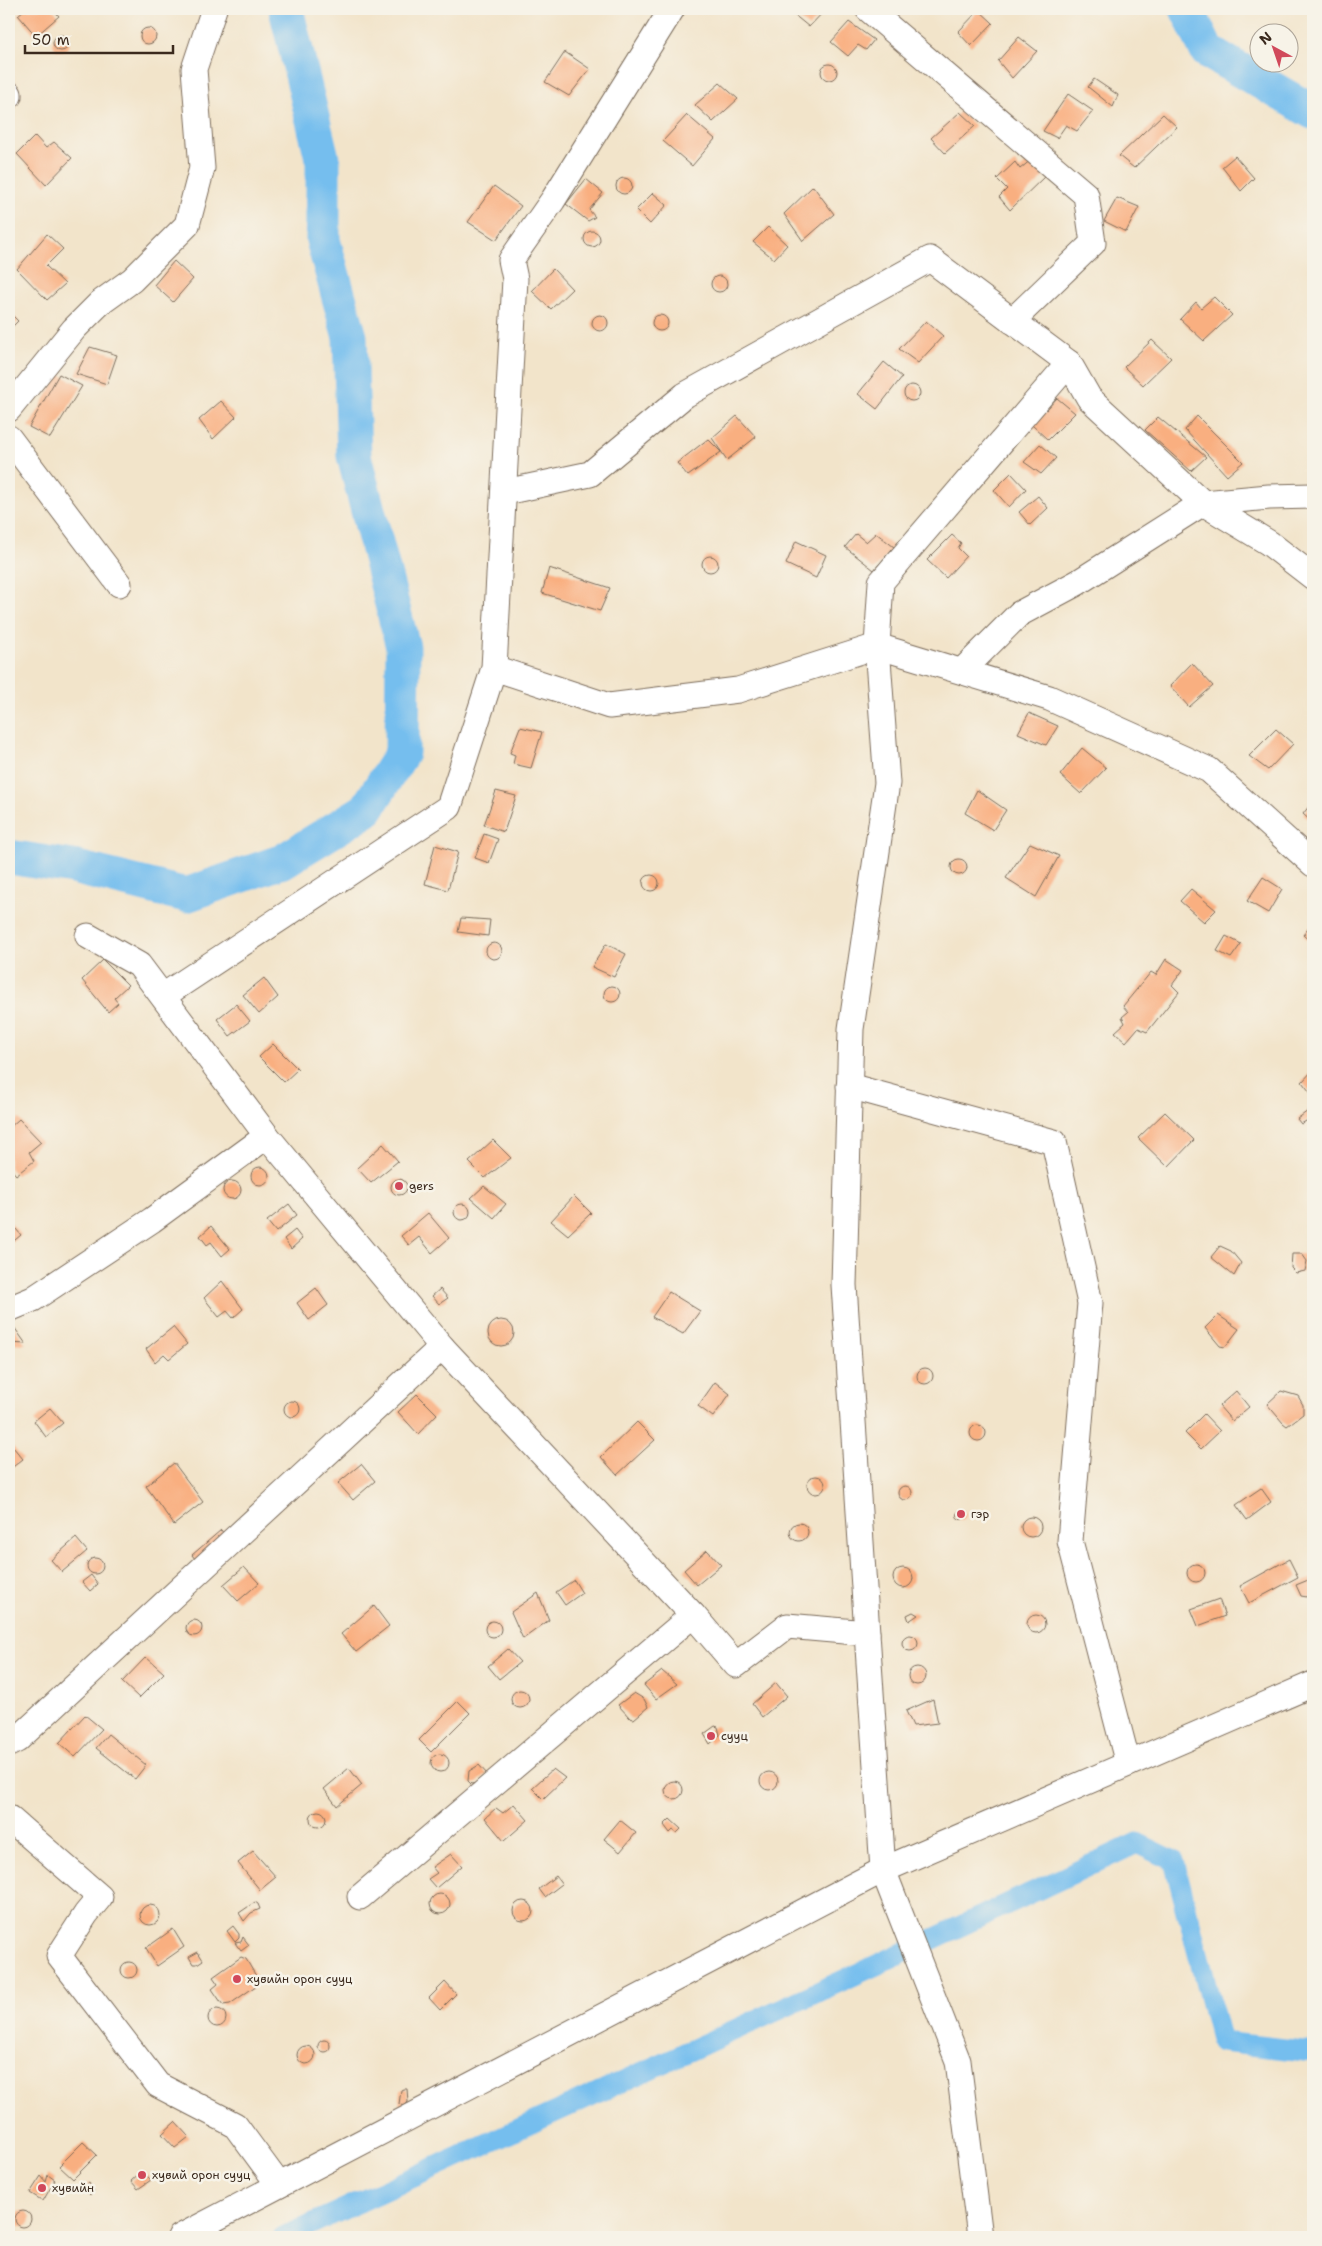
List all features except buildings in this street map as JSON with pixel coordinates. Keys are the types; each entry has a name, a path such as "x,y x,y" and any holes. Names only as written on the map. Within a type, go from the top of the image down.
{"street":[{"path":"9,409 74,329 100,303 132,280 187,225 202,168 194,69 214,9"},
{"path":"163,996 449,807 494,668 515,279 511,260 553,200 672,9"},
{"path":"868,9 1086,195 1093,243 1012,321"},
{"path":"505,492 590,474 685,395 930,259 1069,363 1089,398 1203,503 1269,543 1313,577"},
{"path":"980,2237 958,2061 883,1870 844,1285 851,1029 887,783 877,646 882,582 1069,363"},
{"path":"9,438 119,584"},
{"path":"962,672 1019,614 1077,583 1203,503 1269,497 1313,496"},
{"path":"494,668 609,706 738,690 877,646 1050,698 1209,770 1313,864"},
{"path":"88,936 139,965 267,1136 442,1348 693,1615 736,1666 786,1626 867,1633"},
{"path":"849,1086 1054,1142 1090,1303 1070,1541 1128,1764"},
{"path":"9,1309 33,1299 152,1220 267,1136"},
{"path":"11,1744 442,1348"},
{"path":"360,1897 693,1615"},
{"path":"180,2237 883,1870 1313,1684"},
{"path":"9,1818 100,1897 86,1914 59,1956 158,2085 235,2125 279,2185"}],"waterway":[{"path":"9,857 73,867 186,895 283,861 366,810 402,753 403,647 354,456 350,337 323,240 323,162 286,9"},
{"path":"1187,9 1207,51 1313,112"},
{"path":"283,2237 931,1940 1137,1843 1174,1861 1221,2042 1313,2052"}],"place":[{"name":"gers","path":"399,1186"},
{"name":"гэр","path":"961,1514"},
{"name":"сууц","path":"711,1736"},
{"name":"хувийн орон сууц","path":"237,1979"},
{"name":"хувий орон сууц","path":"142,2175"},
{"name":"хувийн","path":"42,2188"}]}
